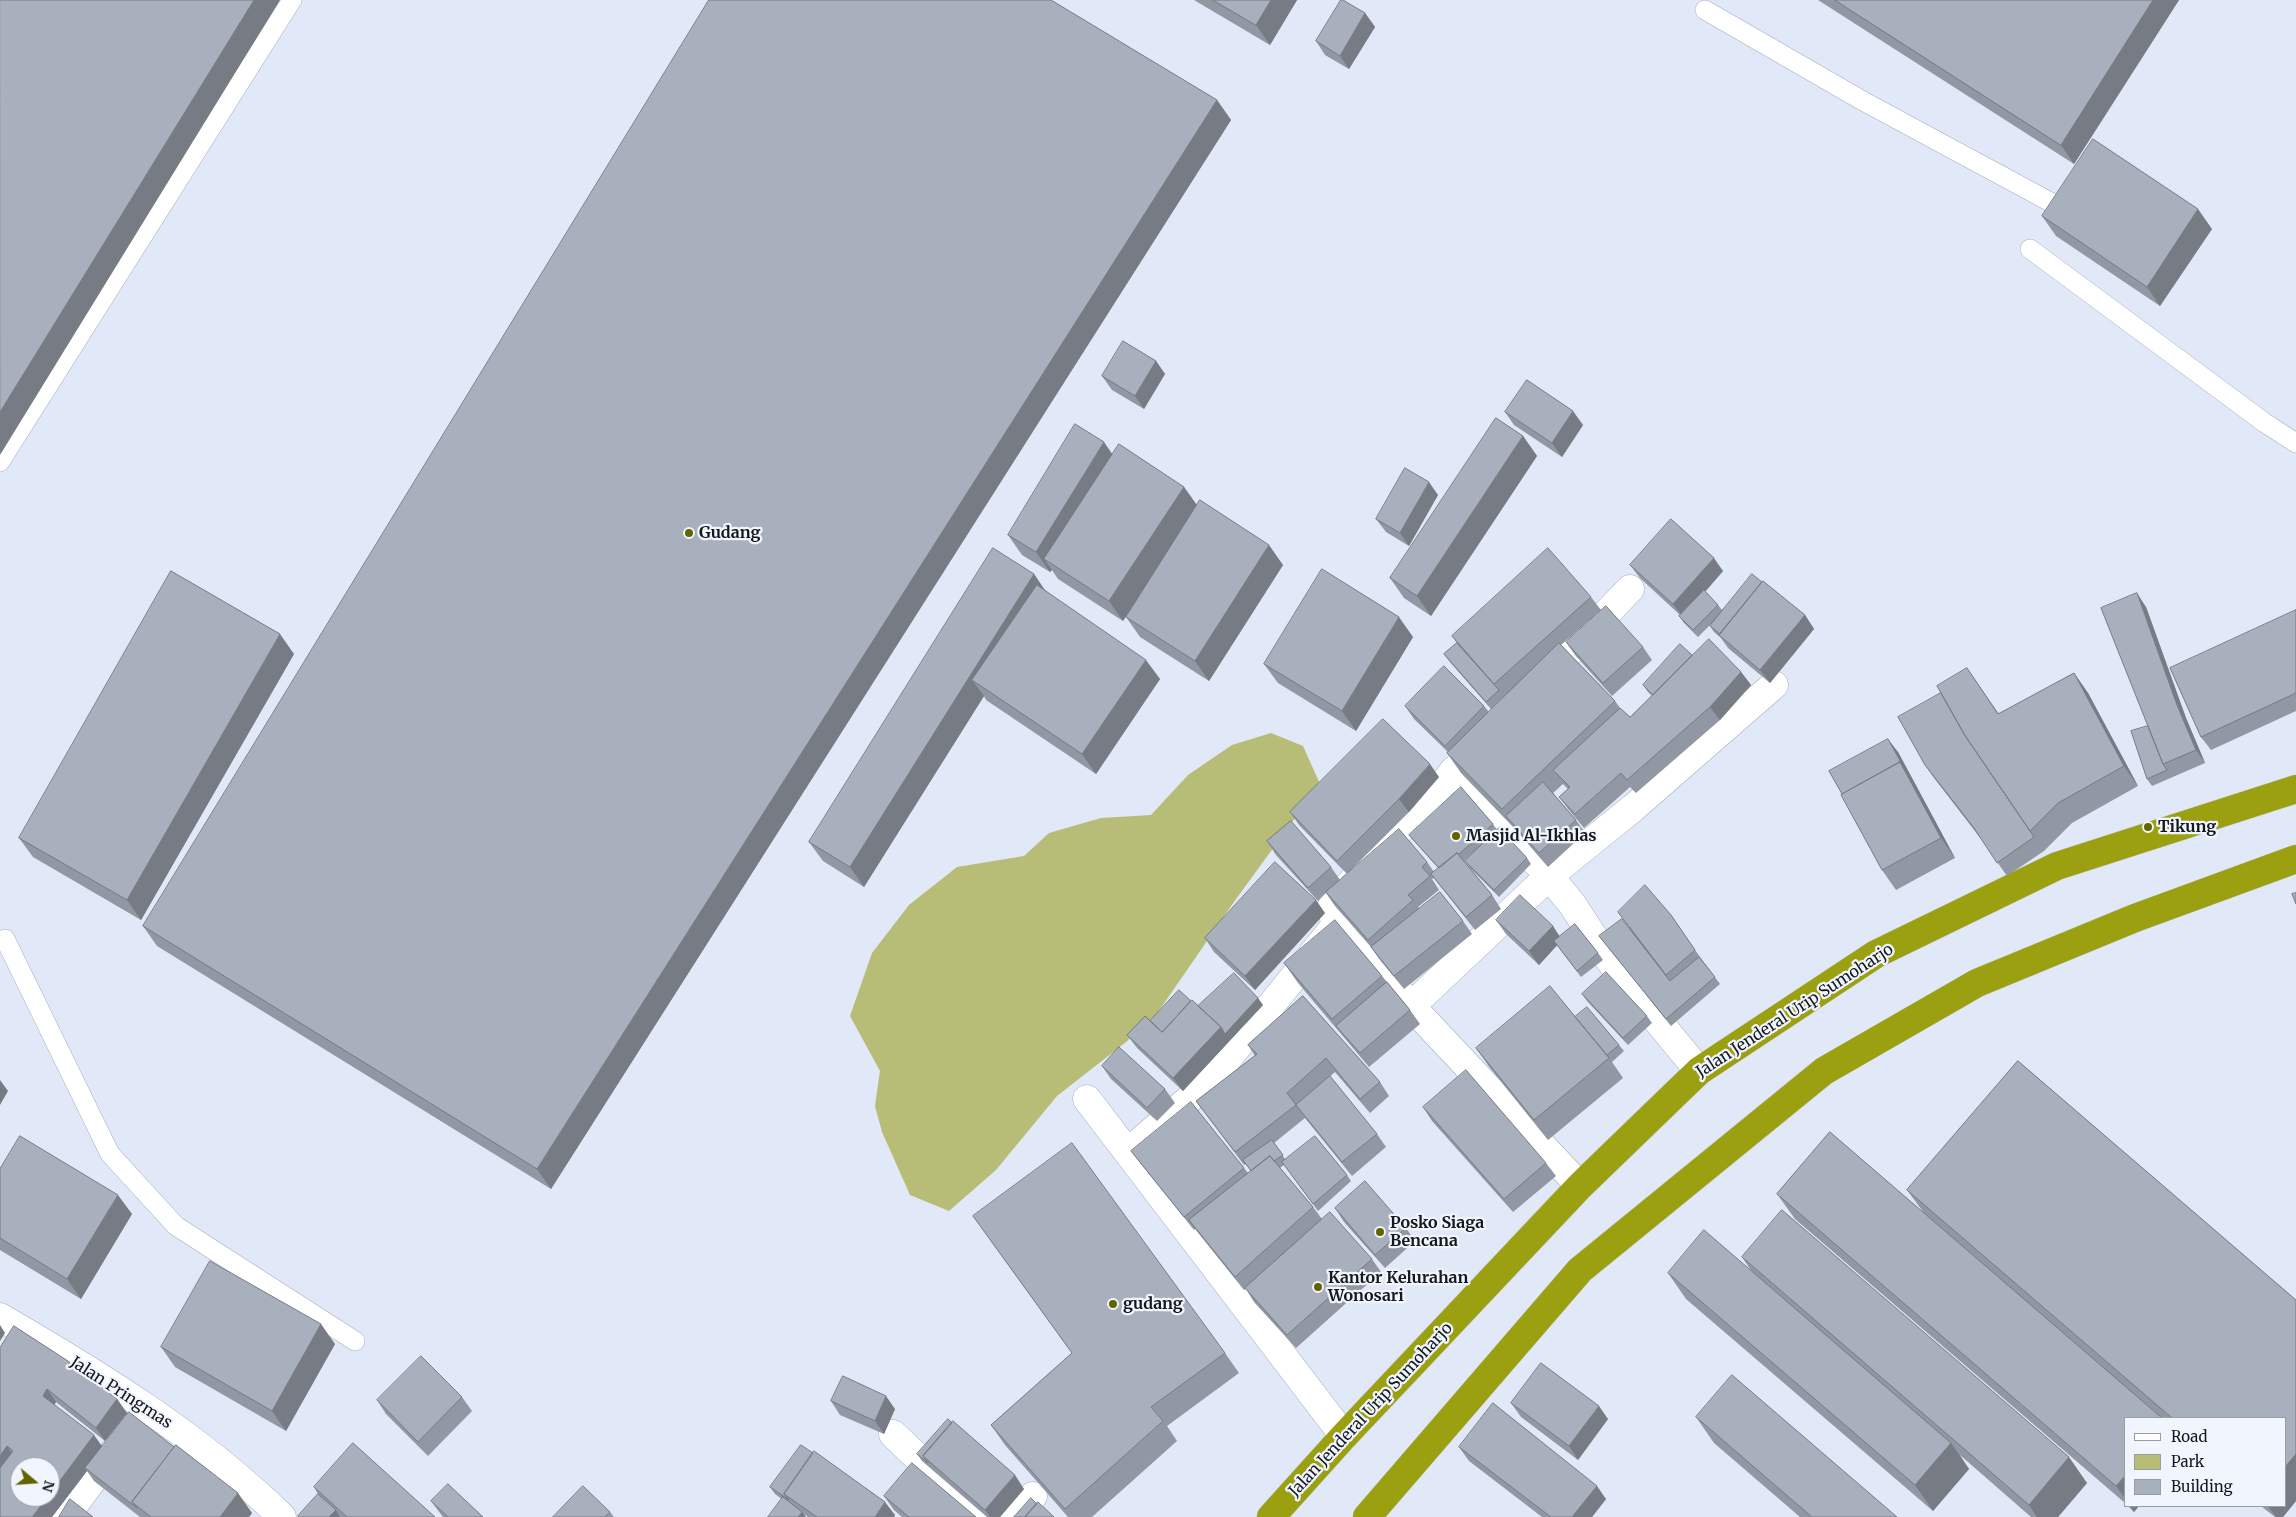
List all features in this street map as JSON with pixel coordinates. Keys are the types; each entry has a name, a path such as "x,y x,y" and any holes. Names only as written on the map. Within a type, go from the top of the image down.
{"highway":[{"name":"Jalan Jenderal Urip Sumoharjo","path":"1272,1517 1344,1436 1580,1186 1699,1071 1876,954 2057,866 2296,789"},
{"path":"1368,1517 1580,1270 1824,1071 1977,983 2135,918 2296,859"}],"street":[{"path":"1528,694 1630,589"},
{"path":"1424,994 1549,876 1634,808 1774,686"},
{"path":"1500,722 1337,898 1331,908 1333,915 1410,1005 1580,1186"},
{"path":"1453,772 1549,876 1572,904 1604,953 1632,990 1699,1071"},
{"path":"1128,1152 1209,1082 1339,921"},
{"path":"1087,1100 1344,1436"},
{"name":"Jalan Pringmas","path":"0,1317 16,1341 147,1406 255,1490 282,1517"},
{"path":"65,1517 147,1406"},
{"path":"893,1434 980,1517"},
{"path":"1012,1517 1033,1496"}],"lane":[{"path":"0,462 292,0"},
{"path":"1705,10 1863,101 2054,204"},
{"path":"2030,249 2266,423 2296,443"},
{"path":"5,939 110,1154 176,1226 355,1341"}],"green space":[{"path":"1271,733 1303,746 1320,784 1236,899 1156,1015 1126,1042 1057,1096 996,1170 949,1211 910,1195 882,1132 875,1106 880,1071 850,1016 872,953 909,905 957,867 1024,856 1049,833 1101,818 1151,815 1188,775 1232,745"}],"building":[{"path":"0,0 254,0 0,412"},
{"name":"Gudang","path":"709,0 1051,0 1217,100 537,1169 143,926"},
{"path":"1213,0 1271,0 1256,25"},
{"path":"1341,0 1365,13 1340,56 1316,41"},
{"path":"1835,0 2153,0 2061,145"},
{"path":"2093,139 2198,209 2147,287 2042,216"},
{"path":"1123,341 1156,361 1135,396 1102,376"},
{"path":"1527,380 1573,411 1552,443 1505,412"},
{"path":"1496,418 1523,436 1417,596 1390,578"},
{"path":"1075,424 1104,442 1036,552 1008,535"},
{"path":"1119,444 1184,487 1109,601 1044,559"},
{"path":"1405,468 1429,482 1400,533 1376,519"},
{"path":"1200,500 1269,545 1195,661 1126,617"},
{"path":"1671,519 1714,558 1673,604 1630,565"},
{"path":"993,548 1034,574 850,867 809,842"},
{"path":"1548,548 1591,597 1494,684 1452,636"},
{"path":"1322,569 1399,617 1342,711 1264,664"},
{"path":"171,571 280,634 127,900 19,838"},
{"path":"1752,574 1762,582 1720,634 1710,626"},
{"path":"1763,581 1805,615 1760,670 1719,635"},
{"path":"1037,585 1146,660 1082,754 972,680"},
{"path":"1704,590 1718,605 1693,630 1679,616"},
{"path":"2137,593 2177,705 2196,750 2163,764 2101,608"},
{"path":"1606,606 1643,647 1603,683 1566,642"},
{"path":"2296,610 2296,693 2201,737 2170,668"},
{"path":"1709,639 1741,672 1710,707 1627,780 1621,773 1575,814 1559,797 1570,787 1553,770 1620,708 1630,717"},
{"path":"1457,643 1499,690 1486,702 1444,654"},
{"path":"1559,643 1615,701 1502,809 1447,753"},
{"path":"1680,644 1692,655 1653,695 1643,685"},
{"path":"1444,666 1484,706 1445,746 1405,706"},
{"path":"1967,668 1998,714 2074,673 2124,766 2058,803 2030,831 1964,734 1937,686"},
{"path":"1941,693 1964,734 2034,837 1997,863 1974,828 1925,765 1898,717"},
{"path":"1383,719 1430,764 1399,799 1337,861 1290,812"},
{"path":"2148,726 2167,770 2147,779 2131,731"},
{"path":"1888,739 1904,768 1900,762 1842,794 1829,771"},
{"path":"1900,762 1941,838 1882,870 1841,795"},
{"path":"1543,782 1576,820 1539,853 1506,816"},
{"name":"Masjid Al-Ikhlas","path":"1461,787 1493,824 1459,854 1457,853 1439,868 1409,835"},
{"path":"1291,821 1331,867 1308,888 1267,841"},
{"path":"1499,828 1527,858 1494,890 1465,861"},
{"path":"1399,829 1427,862 1422,867 1430,876 1408,895 1413,900 1368,940 1326,892"},
{"path":"1457,853 1492,895 1466,917 1431,874"},
{"path":"1275,862 1316,900 1245,976 1205,938"},
{"path":"1645,885 1671,915 1695,950 1666,975 1618,912"},
{"path":"1440,892 1463,921 1394,976 1371,947"},
{"path":"2296,893 2296,904 2292,894"},
{"path":"1520,895 1553,926 1529,951 1496,920"},
{"path":"1622,919 1670,981 1699,957 1715,977 1666,1019 1599,936"},
{"path":"1335,920 1382,976 1332,1019 1284,963"},
{"path":"1575,924 1598,953 1577,971 1554,941"},
{"path":"1606,972 1647,1016 1623,1038 1582,994"},
{"path":"1234,973 1258,998 1225,1034 1221,1027 1198,1006"},
{"path":"1387,982 1410,1010 1360,1053 1336,1026"},
{"path":"1550,986 1609,1058 1534,1120 1476,1048"},
{"path":"1179,990 1191,1001 1162,1032 1150,1021"},
{"path":"1303,996 1380,1082 1360,1099 1326,1058 1287,1093 1296,1105 1235,1152 1196,1101 1257,1054 1248,1045"},
{"path":"1192,1000 1221,1027 1173,1078 1127,1035 1145,1016 1162,1032"},
{"path":"1587,1007 1619,1045 1607,1055 1575,1017"},
{"path":"1119,1047 1165,1089 1147,1108 1102,1066"},
{"path":"2018,1061 2296,1300 2296,1454 2286,1466 2286,1417 2171,1417 1907,1190"},
{"path":"1466,1070 1546,1163 1504,1199 1423,1107"},
{"path":"1330,1076 1377,1134 1342,1162 1296,1105"},
{"path":"1191,1102 1244,1168 1184,1217 1131,1151"},
{"path":"1830,1132 2161,1417 2124,1417 2124,1477 2116,1486 1777,1194"},
{"path":"20,1136 118,1195 67,1279 0,1238 0,1169"},
{"path":"1315,1136 1347,1175 1313,1204 1282,1162"},
{"path":"1272,1140 1283,1155 1274,1161 1270,1156 1251,1171 1243,1160"},
{"name":"gudang","path":"1072,1143 1225,1353 1151,1407 1163,1421 1065,1509 991,1425 1072,1353 973,1216"},
{"path":"1270,1156 1313,1207 1235,1277 1189,1220"},
{"name":"Posko Siaga Bencana","path":"1365,1181 1406,1228 1375,1255 1335,1208"},
{"path":"1782,1210 2069,1457 2029,1505 1742,1257"},
{"name":"Kantor Kelurahan Wonosari","path":"1330,1212 1372,1259 1287,1335 1245,1288"},
{"path":"1704,1230 1951,1443 1915,1485 1668,1273"},
{"path":"210,1261 321,1324 272,1411 161,1347"},
{"path":"14,1326 68,1361 117,1399 96,1428 47,1389 43,1396 94,1435 60,1481 60,1457 10,1457 10,1507 40,1507 32,1517 0,1517 0,1468 13,1451 7,1446 0,1456 0,1348"},
{"path":"421,1356 462,1397 418,1442 377,1400"},
{"path":"1541,1363 1599,1406 1569,1446 1511,1403"},
{"path":"1732,1375 1897,1517 1812,1517 1696,1417"},
{"path":"843,1376 886,1396 875,1421 831,1401"},
{"path":"1493,1403 1597,1486 1572,1517 1551,1517 1459,1447"},
{"path":"129,1412 174,1447 132,1502 137,1508 85,1468"},
{"path":"948,1419 952,1423 923,1456 928,1463 917,1454"},
{"path":"953,1421 1015,1475 985,1510 923,1456"},
{"path":"353,1443 435,1517 347,1517 314,1487"},
{"path":"176,1445 238,1493 220,1517 151,1517 132,1502"},
{"path":"801,1445 813,1453 784,1494 789,1500 770,1487"},
{"path":"814,1451 885,1502 875,1517 817,1517 784,1494"},
{"path":"912,1463 976,1517 909,1517 884,1496"},
{"path":"448,1484 483,1517 448,1517 431,1501"},
{"path":"583,1486 610,1512 605,1517 553,1517"},
{"path":"318,1494 336,1510 329,1517 299,1517 298,1516"},
{"path":"783,1497 802,1512 798,1517 768,1517"},
{"path":"1031,1498 1037,1504 1025,1517 1014,1517"},
{"path":"70,1499 93,1517 59,1517"},
{"path":"1038,1502 1054,1517 1025,1517"}],"place":[{"name":"Gudang","path":"689,533"},
{"name":"Tikung","path":"2148,827"},
{"name":"Masjid Al-Ikhlas","path":"1456,836"},
{"name":"Posko Siaga Bencana","path":"1380,1232"},
{"name":"Kantor Kelurahan Wonosari","path":"1318,1287"},
{"name":"gudang","path":"1113,1304"}]}
